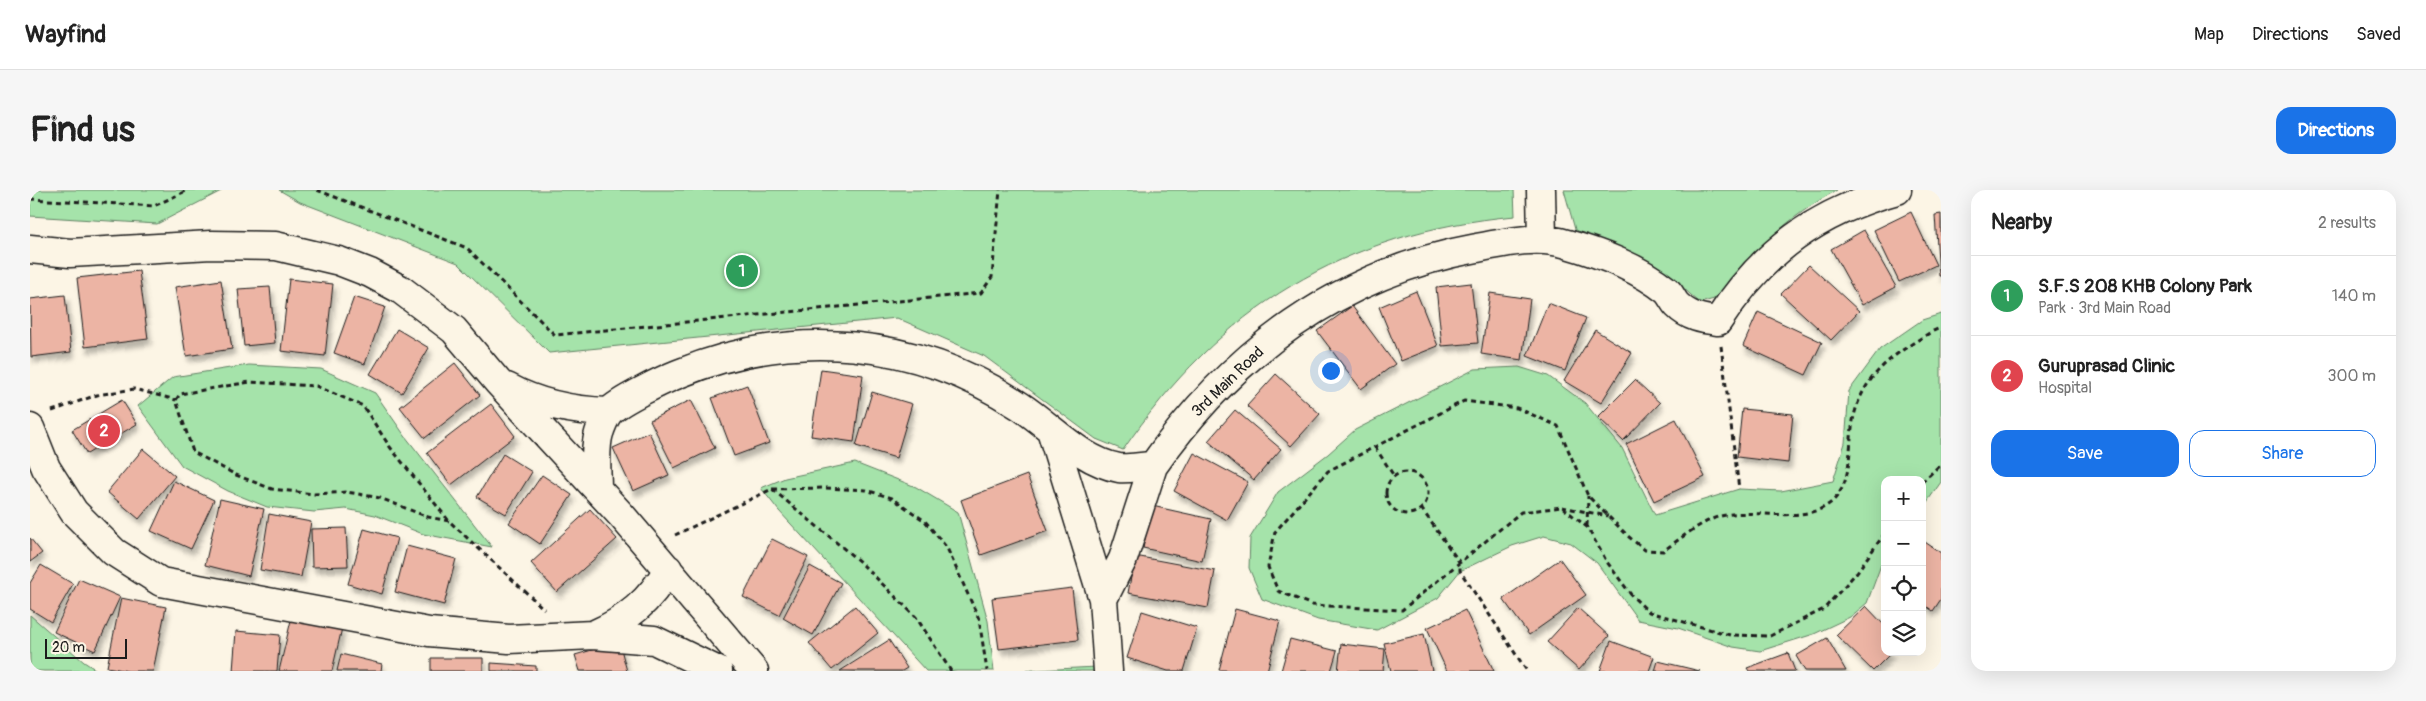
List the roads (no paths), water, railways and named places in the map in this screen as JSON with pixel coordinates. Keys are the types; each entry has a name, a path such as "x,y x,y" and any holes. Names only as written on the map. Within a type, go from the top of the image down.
{"street":[{"path":"1541,190 1542,240"},
{"name":"3rd Main Road","path":"1103,599 1123,559 1153,466 1178,430 1220,384 1272,338 1309,313 1375,279 1421,262 1461,251 1501,243 1542,240 1564,243 1619,260 1668,291 1677,305 1696,318 1718,321 1736,294 1757,268 1781,246 1808,226 1868,198 1897,190"},
{"path":"30,248 70,253 244,244 276,246 332,258 370,273 400,289 428,308 454,330 498,382 649,548 754,671"},
{"path":"498,382 514,391 564,407 586,412 609,412 669,377 726,357 768,348 806,344 844,345 909,356 955,371 1013,402 1092,458 1120,468 1153,466"},
{"path":"597,489 599,434 609,412"},
{"path":"39,420 46,468 74,512 114,552 161,582 429,632 509,639 583,635 654,640 718,671"},
{"path":"1051,430 1103,599 1108,671"},
{"path":"583,635 614,626 633,613 658,586 668,570"}],"place":[{"name":"S.F.S 208 KHB Colony Park","path":"742,271"},
{"name":"Guruprasad Clinic","path":"104,431"}]}
